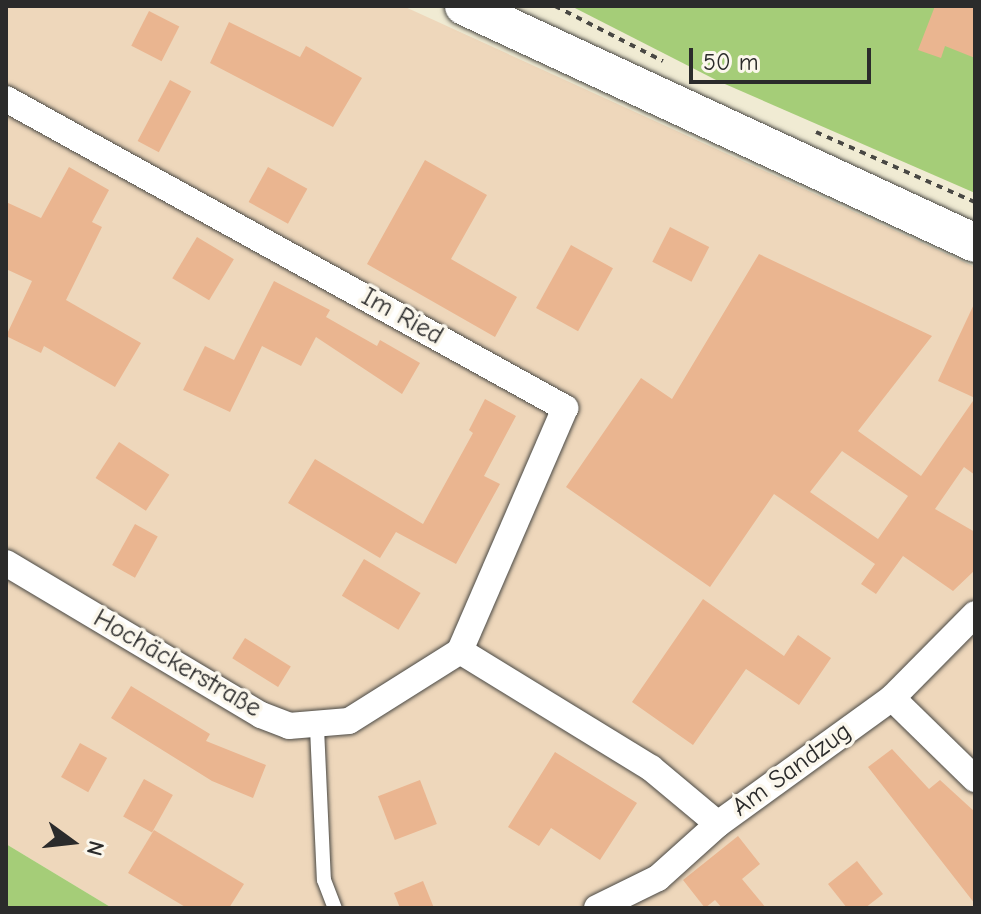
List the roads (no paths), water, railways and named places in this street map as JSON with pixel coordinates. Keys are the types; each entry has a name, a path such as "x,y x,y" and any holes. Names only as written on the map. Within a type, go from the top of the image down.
{"street":[{"path":"464,6 975,243"},
{"name":"Im Ried","path":"6,99 565,408 460,651"},
{"name":"Hochäckerstraße","path":"6,563 261,715 289,726 317,728 349,721 460,651"},
{"name":"Am Sandzug","path":"597,908 658,878 718,824 892,698 975,614"},
{"path":"460,651 651,768 718,824"},
{"path":"892,698 975,779"}],"lane":[{"path":"317,728 324,880 335,908"}]}
